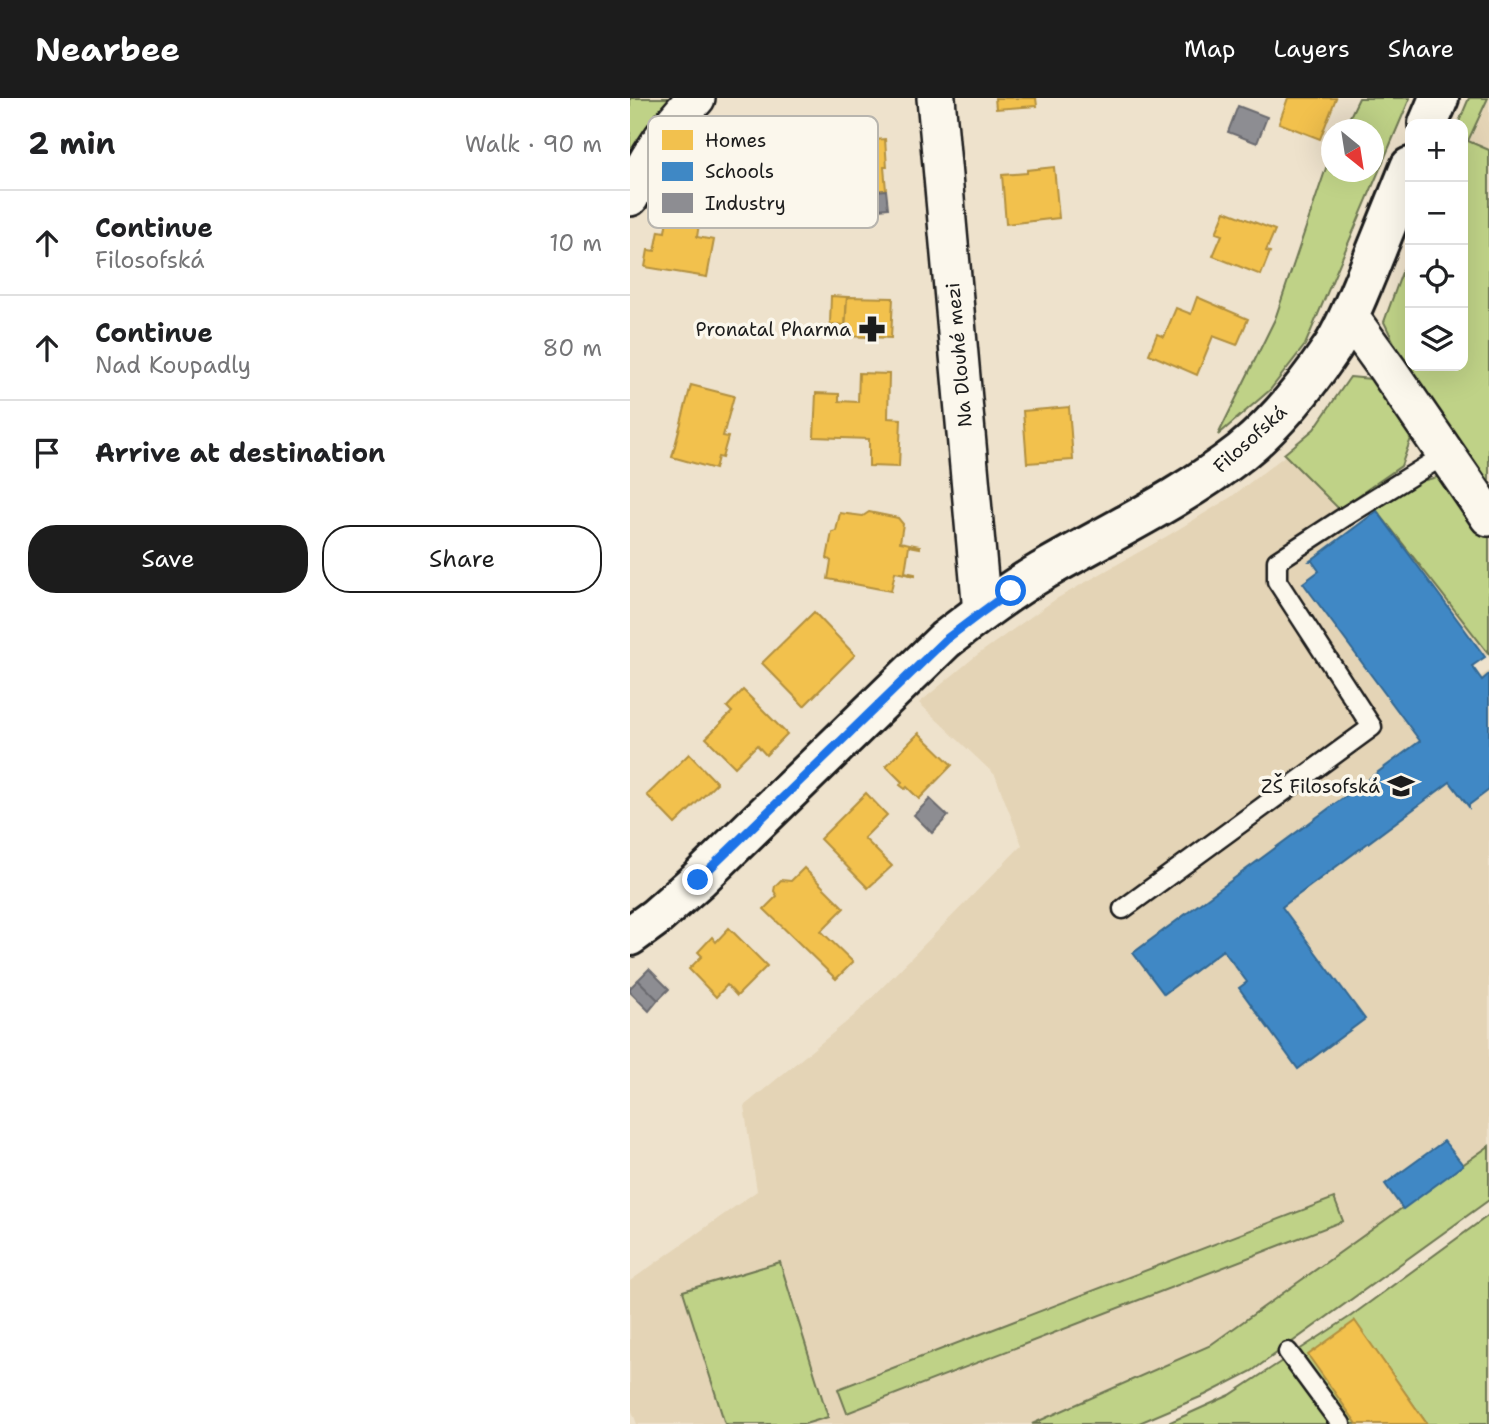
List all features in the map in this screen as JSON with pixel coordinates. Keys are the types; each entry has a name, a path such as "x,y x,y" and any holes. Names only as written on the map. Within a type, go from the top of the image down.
{"street":[{"path":"679,116 696,98"},
{"name":"Na Dlouhé mezi","path":"936,98 982,612"},
{"path":"1430,119 1439,98"},
{"path":"630,197 648,163"},
{"name":"Filosofská","path":"630,936 698,880 945,640 1037,574 1180,494 1243,450 1288,405 1332,346 1349,316 1405,179"},
{"path":"1349,316 1489,517"}],"lane":[{"path":"1124,909 1372,727 1277,581 1277,561 1446,454"},
{"path":"1288,1352 1341,1424"}],"shaded area":[{"path":"1489,99 1489,149 1469,142"},
{"path":"1286,455 1355,528 1378,512 1489,654 1469,670 1476,679 1489,671 1489,1146 1209,1346 1032,1424 637,1424 630,1406 630,1281 757,1191 744,1106 855,1015 1022,845 995,775 919,703 977,655 1056,599 1231,497"}],"green space":[{"path":"630,98 675,98 663,116 648,116 648,137 630,163"},
{"path":"1359,98 1410,98 1384,159 1384,119 1349,119"},
{"path":"1469,98 1488,98 1468,141 1468,119 1460,119"},
{"path":"1468,141 1489,150 1489,496 1423,403 1408,371 1468,371"},
{"path":"1321,182 1374,182 1305,345 1270,390 1218,435 1275,319"},
{"path":"1405,264 1405,366 1384,322"},
{"path":"1350,377 1382,380 1414,430 1401,466 1339,509 1284,454 1314,429"},
{"path":"1437,477 1449,482 1489,533 1489,654 1375,508 1418,482"},
{"path":"1489,1146 1489,1200 1252,1371 1205,1395 1137,1424 1032,1424 1209,1346"},
{"path":"1334,1198 1343,1221 847,1413 838,1389"},
{"path":"1489,1215 1489,1424 1427,1424 1355,1322 1357,1424 1166,1424 1230,1395 1351,1316"},
{"path":"780,1262 828,1417 805,1424 725,1424 683,1291"}],"building: Homes":[{"path":"995,98 1036,98 1037,106 996,109"},
{"path":"1288,98 1336,98 1328,119 1321,119 1320,139 1279,123"},
{"path":"885,139 887,167 884,167 886,190 878,191 878,140"},
{"path":"1054,167 1059,218 1006,224 1002,175"},
{"path":"1225,211 1275,230 1266,251 1270,252 1261,275 1213,256 1222,235 1216,233"},
{"path":"666,228 698,228 697,237 714,240 707,277 645,267 648,250 655,251 659,231 665,232"},
{"path":"831,296 847,297 845,325 830,324"},
{"path":"847,297 893,298 891,338 845,336"},
{"path":"1197,297 1248,319 1237,345 1213,336 1197,375 1149,354 1157,334 1164,337 1176,308 1191,314"},
{"path":"859,373 889,374 888,418 901,419 899,467 869,466 869,439 814,437 816,393 839,394 839,401 858,402"},
{"path":"691,385 734,396 723,436 728,437 722,458 718,457 715,469 672,457"},
{"path":"1069,407 1073,460 1027,463 1023,411"},
{"path":"869,512 898,518 903,524 900,542 920,546 909,546 905,572 915,576 895,572 891,591 828,579 831,561 827,558 832,532 836,531 840,513 863,516"},
{"path":"814,612 855,655 804,706 762,663"},
{"path":"743,690 787,734 766,755 757,745 735,767 706,738 732,712 727,707"},
{"path":"919,733 952,765 919,799 907,787 905,789 900,785 902,782 886,766"},
{"path":"689,754 717,783 675,824 647,795"},
{"path":"866,793 887,815 864,838 892,866 868,888 820,839"},
{"path":"804,868 844,908 821,931 853,962 836,979 764,909 777,896 775,886 781,880 791,881"},
{"path":"729,928 767,966 737,996 727,985 716,997 689,969 702,956 698,952 712,937 716,942"},
{"path":"1355,1321 1427,1424 1357,1424 1308,1355"}],"building: Schools":[{"name":"ZŠ Filosofská","path":"1377,511 1485,657 1472,666 1482,680 1489,674 1489,790 1469,807 1450,782 1282,907 1365,1019 1298,1069 1239,988 1247,982 1223,950 1164,994 1133,953 1420,741 1303,583 1319,571 1310,561"},
{"path":"1444,1141 1463,1165 1403,1209 1385,1184"}],"building: Industry":[{"path":"1238,106 1267,117 1257,143 1228,132"},
{"path":"886,190 888,208 878,209 878,191"},
{"path":"930,799 948,816 932,833 914,815"},
{"path":"649,969 669,989 658,1000 638,980"},
{"path":"638,980 658,1000 649,1011 630,992 630,988"}],"place":[{"name":"Pronatal Pharma","path":"872,329"},
{"name":"ZŠ Filosofská","path":"1401,786"}],"route":[{"path":"698,880 945,640 1011,591"}]}
